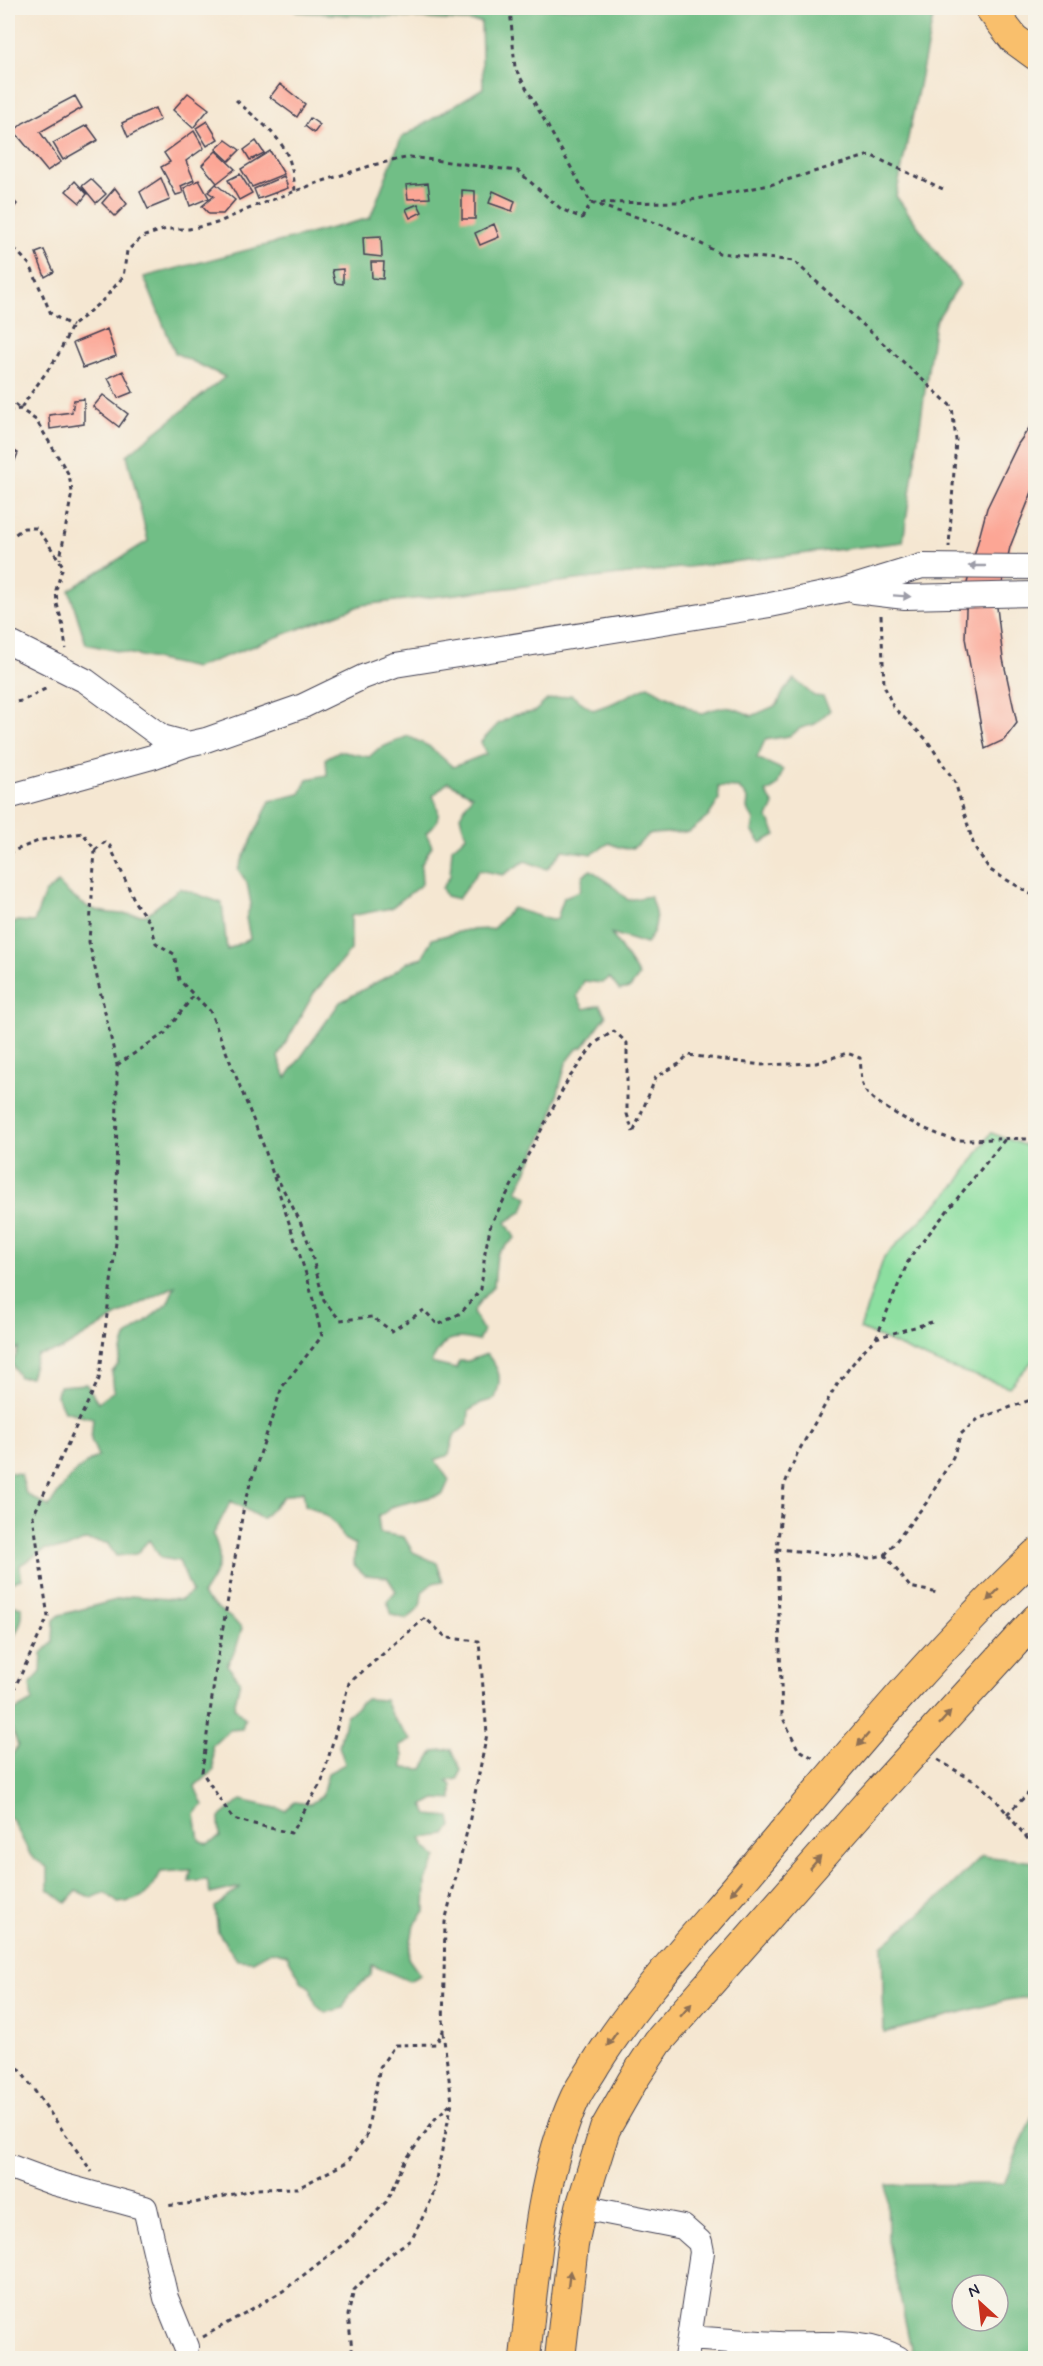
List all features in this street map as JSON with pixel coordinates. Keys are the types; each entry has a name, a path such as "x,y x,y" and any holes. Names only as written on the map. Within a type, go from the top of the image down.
{"main road":[{"path":"990,8 1014,39 1035,55"},
{"path":"524,2344 543,2212 558,2147 575,2098 610,2040 659,1978 835,1772 991,1597 1035,1554"},
{"path":"560,2358 573,2245 581,2207 605,2129 633,2080 658,2042 921,1744 1035,1619"},
{"path":"524,2344 564,2323"}],"street":[{"path":"8,797 206,740 303,706 363,677 395,665 759,607 844,590 922,566 1035,567"},
{"path":"844,590 905,597 1035,594"},
{"path":"8,642 86,681 162,737 188,744"},
{"path":"8,2166 54,2183 145,2208 166,2298 186,2347"},
{"path":"581,2207 683,2227 700,2242 702,2252 688,2348 777,2344 861,2345 885,2351 898,2358"}],"path":[{"path":"510,8 515,68 591,203 666,226 719,254 794,261 952,407 956,440 948,566"},
{"path":"236,100 276,136 288,153 295,192"},
{"path":"591,203 681,202 770,185 870,155 943,189"},
{"path":"8,411 20,409 57,357 72,326 103,300 123,277 127,251 142,237 166,229 189,229 217,223 255,206 373,165 410,157 518,171 561,209 582,218 591,203"},
{"path":"8,242 30,265 51,314 72,326"},
{"path":"8,398 36,420 69,475 72,492 60,559"},
{"path":"8,539 24,528 36,528 60,559 63,566 56,590 57,604 63,626 69,672 65,679 22,701 8,703"},
{"path":"880,594 884,685 893,707 927,740 955,782 974,846 990,870 1035,897"},
{"path":"8,852 41,840 82,833 95,850 89,942 117,1065 116,1242 99,1379 33,1516 48,1617 8,1702"},
{"path":"95,850 105,842 110,846 136,904 151,924 156,943 174,954 179,980 210,1011 270,1164 308,1280 322,1336 282,1387 245,1500 216,1668 202,1772 233,1819 291,1833 322,1781 349,1683 424,1618 447,1638 478,1641 487,1734 469,1823 445,1922 443,2031 452,2102 432,2198 412,2239 390,2254 354,2290 348,2315 353,2358"},
{"path":"117,1065 165,1033 194,995"},
{"path":"270,1164 299,1219 309,1244 324,1301 340,1320 372,1317 392,1331 424,1310 438,1325 461,1313 481,1289 485,1251 491,1224 569,1078 596,1043 614,1030 627,1043 627,1114 633,1132 656,1077 679,1064 688,1055 762,1065 816,1063 846,1053 860,1058 865,1090 882,1107 955,1140 1006,1137 1035,1140"},
{"path":"835,1772 798,1749 782,1716 777,1549 784,1486 797,1454 837,1384 876,1338 910,1257 1006,1137"},
{"path":"876,1338 932,1322"},
{"path":"777,1549 870,1558 885,1555 927,1502 953,1457 961,1434 978,1419 1035,1398"},
{"path":"885,1555 910,1587 938,1593"},
{"path":"921,1744 928,1753 949,1768 979,1784 1007,1814 1035,1850"},
{"path":"1007,1814 1035,1786"},
{"path":"145,2208 194,2203 256,2189 298,2188 348,2162 366,2137 380,2067 395,2045 436,2044 443,2031"},
{"path":"8,2053 92,2172"},
{"path":"186,2347 283,2291 350,2239 386,2202 405,2161 435,2119 452,2102"}],"green space":[{"path":"293,8 935,8 896,196 960,284 935,322 903,542 362,605 195,668 86,644 69,590 148,541 127,455 225,377 175,353 144,277 370,218 401,138 483,88 481,22 298,12"},
{"path":"794,679 814,696 823,697 830,710 815,724 801,728 789,736 765,740 757,758 783,770 777,786 766,793 774,805 768,818 776,835 761,843 752,831 754,820 747,809 748,799 739,788 718,787 719,800 708,817 689,832 649,834 635,847 627,849 609,843 592,854 563,850 547,869 525,861 503,875 479,870 458,899 446,896 442,888 450,876 452,848 466,836 460,816 472,795 448,782 433,796 438,816 435,824 426,833 432,846 421,865 422,884 391,908 351,916 351,950 314,993 278,1057 286,1078 340,1002 390,975 408,962 422,958 432,939 466,930 493,929 512,908 551,920 557,919 564,897 580,891 583,875 591,870 628,900 650,896 656,921 646,944 611,933 639,976 630,988 619,990 610,978 602,983 584,981 577,996 584,1009 600,1005 606,1016 583,1047 577,1049 566,1063 551,1119 517,1191 528,1197 523,1211 506,1222 515,1238 497,1254 494,1286 480,1301 473,1313 483,1330 478,1341 461,1338 449,1340 440,1348 431,1363 456,1369 459,1361 468,1361 487,1354 499,1375 495,1399 481,1403 469,1411 468,1424 454,1436 449,1455 435,1460 449,1480 443,1494 394,1506 378,1517 380,1533 404,1537 413,1552 437,1563 443,1581 433,1583 422,1592 420,1605 406,1619 392,1615 387,1601 396,1591 387,1577 365,1575 354,1565 355,1545 344,1539 341,1532 328,1518 305,1505 303,1491 284,1496 262,1519 231,1501 213,1535 219,1553 218,1566 202,1595 242,1628 236,1649 227,1665 240,1681 234,1707 245,1718 242,1729 229,1730 212,1746 214,1770 195,1787 203,1805 195,1814 199,1840 207,1844 220,1837 219,1818 241,1800 285,1810 295,1802 310,1804 322,1796 328,1773 345,1764 339,1746 346,1716 366,1699 385,1700 392,1717 411,1740 400,1746 403,1768 423,1769 434,1751 452,1749 461,1770 458,1779 447,1781 452,1786 452,1800 436,1799 423,1805 428,1815 450,1817 452,1826 446,1835 421,1838 425,1847 437,1857 426,1880 425,1912 414,1925 408,1958 420,1975 409,1981 372,1965 371,1975 351,1992 343,2008 325,2013 316,2005 310,1988 301,1981 287,1955 271,1951 253,1961 237,1960 218,1932 215,1907 241,1887 210,1894 207,1880 189,1882 191,1870 161,1872 149,1891 134,1900 118,1903 105,1892 92,1898 77,1891 66,1903 48,1889 48,1868 31,1856 12,1819 8,1818 8,1762 18,1745 9,1722 14,1711 32,1701 30,1684 41,1672 42,1653 53,1642 54,1620 60,1615 131,1596 181,1600 192,1592 179,1561 161,1558 149,1540 136,1554 116,1556 107,1543 86,1540 65,1549 46,1549 20,1565 21,1579 8,1584 8,1472 21,1474 26,1494 49,1507 70,1478 82,1466 98,1456 91,1440 93,1418 64,1411 57,1396 59,1386 86,1384 98,1402 114,1391 112,1372 118,1365 126,1337 167,1304 175,1286 124,1312 61,1350 37,1355 30,1377 19,1377 12,1364 19,1348 8,1353 8,926 18,921 34,922 45,893 58,883 79,902 98,911 146,915 180,888 222,903 227,950 250,938 246,918 251,904 247,883 238,869 270,801 300,794 307,779 327,775 326,758 339,751 369,757 378,749 408,736 430,747 453,767 486,754 481,742 498,724 514,715 534,712 547,700 571,695 593,710 648,686 701,714 727,708 752,716 777,705 784,691"},
{"path":"991,1133 1035,1149 1035,1358 1009,1387 937,1363 860,1329 884,1257 957,1184"},
{"path":"8,1605 22,1607 22,1618 8,1646"},
{"path":"982,1856 1035,1862 1035,1996 1007,2000 884,2033 882,1946 940,1897"},
{"path":"1035,2109 1035,2358 913,2358 888,2241 887,2185 1004,2184"}],"building":[{"path":"280,84 305,104 297,117 270,97"},
{"path":"188,93 209,109 193,128 173,110"},
{"path":"75,96 82,108 40,132 61,162 47,171 14,131 23,123"},
{"path":"155,108 160,120 128,137 122,123"},
{"path":"310,118 320,125 314,133 305,126"},
{"path":"207,121 218,139 207,146 196,128"},
{"path":"87,125 98,140 63,160 53,143"},
{"path":"194,131 204,148 186,161 194,180 181,186 183,193 176,195 161,167 170,162 164,153"},
{"path":"226,140 240,150 229,161 216,149"},
{"path":"256,141 264,153 250,160 244,150"},
{"path":"216,151 235,169 217,183 202,165"},
{"path":"270,151 284,174 252,187 241,169"},
{"path":"240,174 252,193 239,200 228,180"},
{"path":"284,176 288,188 258,199 254,189"},
{"path":"161,178 170,200 148,209 140,192"},
{"path":"91,179 106,194 96,203 82,186"},
{"path":"199,180 209,198 190,206 184,188"},
{"path":"75,181 87,194 80,203 66,191"},
{"path":"428,183 430,198 408,199 406,185"},
{"path":"216,184 235,200 223,214 209,214 202,206 214,196 208,192"},
{"path":"115,188 127,204 115,216 102,203"},
{"path":"462,190 475,191 475,219 462,219"},
{"path":"493,191 515,201 512,211 489,203"},
{"path":"8,195 17,204 8,215"},
{"path":"418,204 422,212 410,218 406,209"},
{"path":"494,224 499,237 480,245 475,233"},
{"path":"381,236 382,257 364,255 363,237"},
{"path":"44,250 54,272 45,277 36,253"},
{"path":"371,262 384,262 383,279 372,278"},
{"path":"343,269 343,284 335,283 332,270"},
{"path":"8,289 15,292 10,303 8,302"},
{"path":"107,329 116,356 83,368 73,343"},
{"path":"123,371 133,392 118,398 108,378"},
{"path":"103,395 128,414 119,427 93,407"},
{"path":"84,399 84,424 50,429 49,415 72,412 74,400"},
{"path":"1036,418 1036,482 1010,547 997,607 1003,659 1017,723 1004,740 985,749 965,638 967,583 987,508 1018,444"},
{"path":"8,447 18,453 13,465 8,463"}]}
